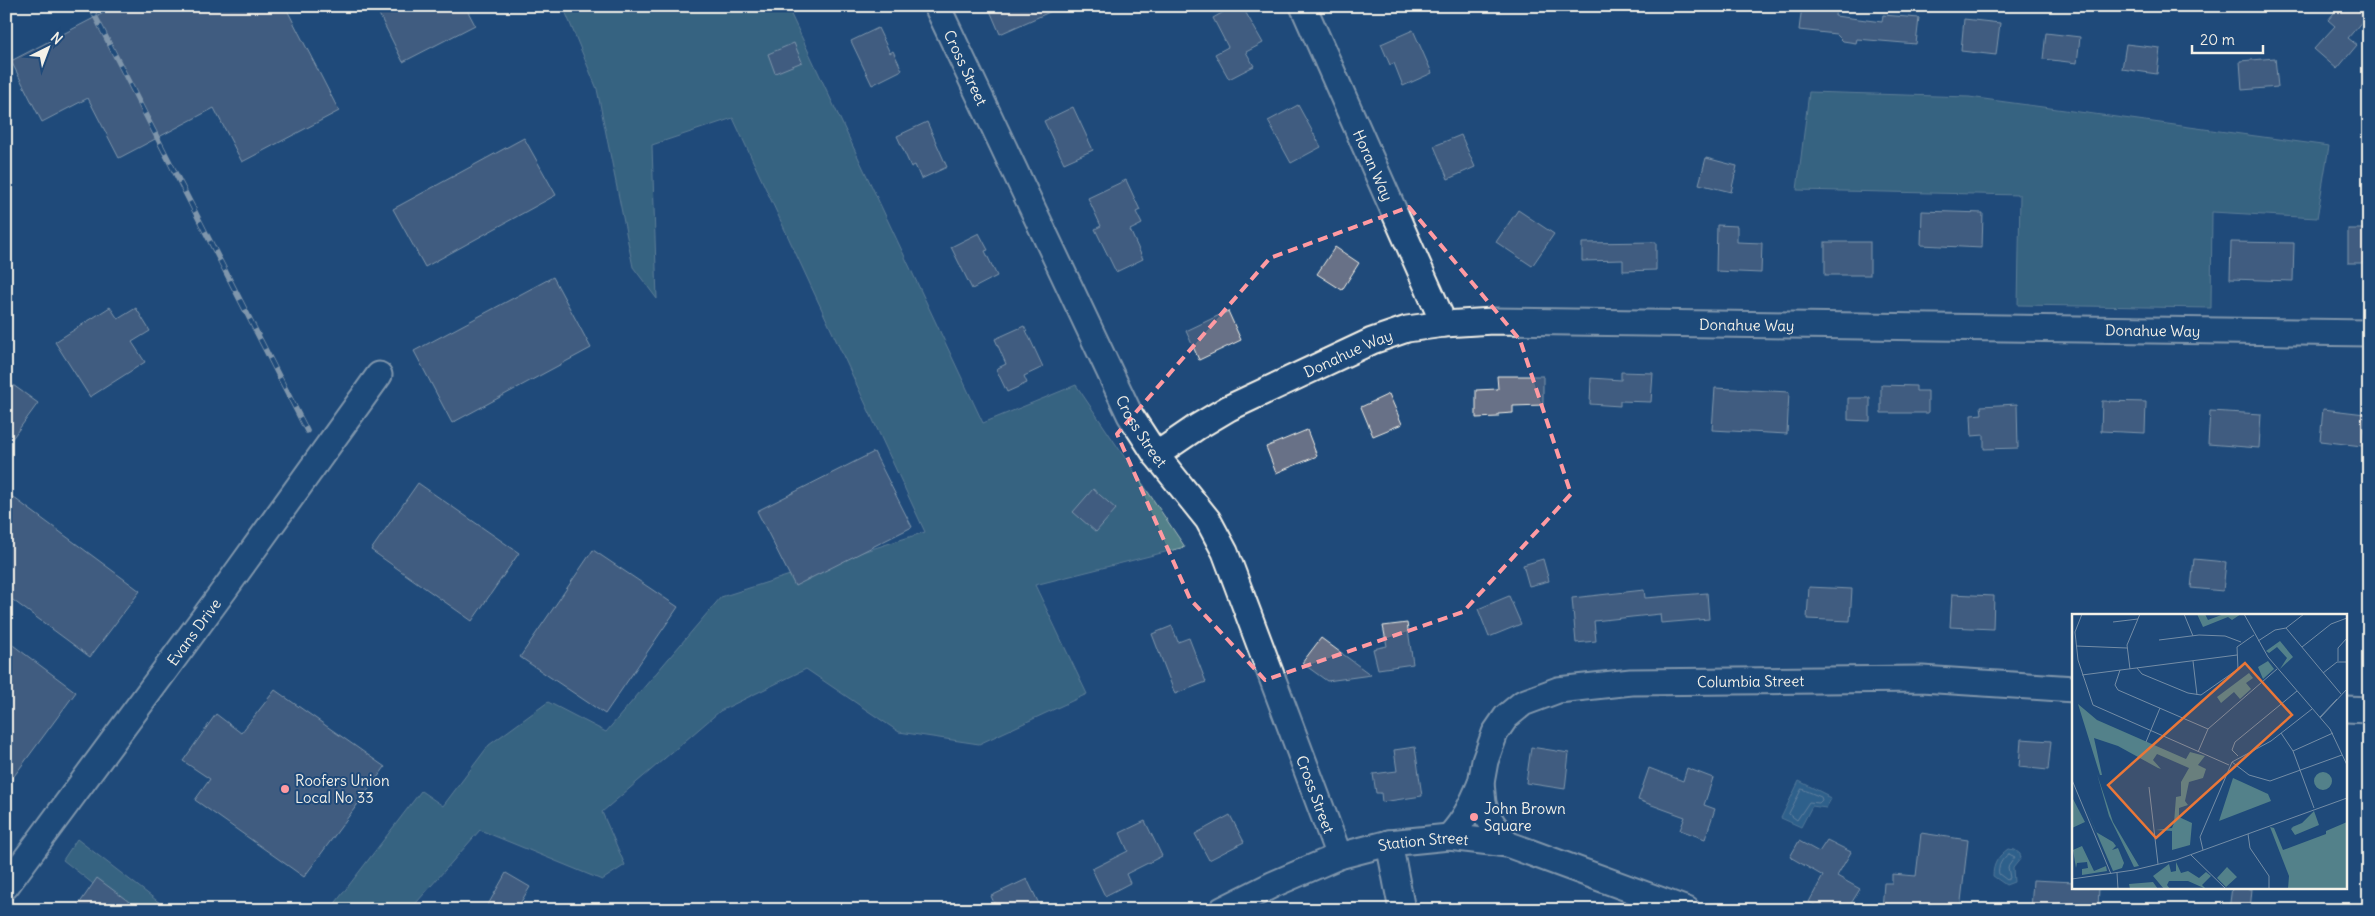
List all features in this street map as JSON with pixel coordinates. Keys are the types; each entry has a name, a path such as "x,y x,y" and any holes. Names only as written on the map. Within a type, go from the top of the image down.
{"street":[{"name":"Cross Street","path":"937,6 1108,372 1130,414 1156,455 1208,520 1225,552 1339,856"},
{"name":"Horan Way","path":"1303,6 1444,324"},
{"name":"Donahue Way","path":"1156,455 1229,408 1372,341 1407,329 1444,324 1493,321 2369,333"},
{"name":"Evans Drive","path":"6,886 225,589 379,375"},
{"name":"Columbia Street","path":"1449,837 1470,811 1481,783 1485,761 1495,733 1506,717 1523,703 1558,690 1631,682 1922,679 2072,689"},
{"path":"2348,708 2369,710"},
{"name":"Columbia Street","path":"1481,783 1483,803 1487,816 1507,844"},
{"name":"Station Street","path":"1222,910 1274,884 1339,856 1389,843 1449,837 1507,844 1687,910"},
{"path":"1389,843 1402,910"}],"highlighted area":[{"path":"1409,207 1520,340 1571,494 1463,612 1265,680 1190,599 1117,434 1270,258"}],"green space":[{"path":"563,6 787,6 983,423 1076,385 1185,547 1035,585 1087,694 979,744 899,732 806,669 720,711 602,812 625,865 602,880 480,830 410,910 330,910 421,791 443,806 489,745 548,702 606,732 721,597 925,532 733,118 652,145 657,299 633,267 597,89"},
{"path":"1809,92 1969,97 2329,146 2317,218 2212,212 2211,308 2018,305 2020,195 1797,190"},
{"path":"77,839 169,910 126,910 63,860"}],"water":[{"path":"1799,781 1827,795 1826,797 1831,799 1826,808 1812,806 1801,827 1781,818"},
{"path":"2008,849 2015,850 2020,854 2021,858 2013,868 2014,882 2006,885 1993,876 1993,872 2001,854"}],"building":[{"path":"117,6 285,6 339,111 242,162 214,108 119,158 88,98 42,122 11,61"},
{"path":"375,6 465,6 475,25 403,62"},
{"path":"988,6 1063,6 1000,34"},
{"path":"1234,6 1242,6 1263,43 1246,52 1254,66 1229,79 1215,54 1228,47 1213,18"},
{"path":"1802,6 1836,6 1835,16 1882,22 1883,15 1919,18 1916,44 1857,39 1856,43 1843,41 1836,34 1799,30"},
{"path":"2340,6 2369,6 2369,13 2348,38 2357,45 2337,69 2314,49 2335,26 2328,20"},
{"path":"1964,19 2000,23 1996,55 1961,51"},
{"path":"878,28 890,53 893,51 902,70 872,85 851,41"},
{"path":"1413,30 1432,73 1403,86 1394,63 1390,65 1381,44"},
{"path":"2046,33 2080,37 2077,63 2043,59"},
{"path":"794,43 802,62 775,73 768,54"},
{"path":"2126,44 2160,48 2157,74 2122,69"},
{"path":"2275,58 2278,87 2242,90 2240,61"},
{"path":"1298,105 1321,147 1291,163 1268,121"},
{"path":"1073,107 1093,150 1064,163 1044,121"},
{"path":"927,122 947,167 921,179 915,165 911,167 897,136"},
{"path":"1461,135 1475,167 1448,179 1434,146"},
{"path":"524,138 556,195 425,267 393,209"},
{"path":"1706,158 1737,166 1731,192 1699,184"},
{"path":"1126,180 1140,210 1136,212 1142,224 1130,230 1143,259 1116,272 1095,229 1101,226 1088,198"},
{"path":"1518,210 1554,234 1532,266 1496,242"},
{"path":"1922,211 1983,213 1982,248 1921,245"},
{"path":"1717,225 1737,226 1737,242 1762,243 1761,273 1716,271"},
{"path":"2348,229 2369,229 2369,263 2348,263"},
{"path":"979,233 988,250 985,251 997,276 972,289 951,247"},
{"path":"1656,242 1656,270 1623,271 1623,260 1582,261 1582,243"},
{"path":"1825,242 1870,242 1870,275 1825,275"},
{"path":"2231,242 2294,243 2293,281 2230,279"},
{"path":"1335,247 1359,263 1342,290 1317,274"},
{"path":"553,277 591,348 452,423 414,351"},
{"path":"110,307 118,319 136,308 150,331 132,342 145,362 90,397 55,342"},
{"path":"1228,311 1241,340 1199,360 1186,331"},
{"path":"1024,326 1043,367 1024,376 1027,383 1007,392 996,369 1006,364 995,339"},
{"path":"1621,372 1653,373 1651,402 1620,401 1620,406 1590,404 1591,378 1621,380"},
{"path":"1497,376 1543,376 1543,405 1513,406 1513,413 1498,414 1498,417 1476,418 1476,390 1498,389"},
{"path":"6,380 38,403 6,447"},
{"path":"1881,385 1916,386 1916,391 1928,391 1928,413 1881,413"},
{"path":"1715,388 1789,392 1787,434 1712,430"},
{"path":"1389,394 1402,424 1373,436 1361,407"},
{"path":"1848,398 1870,398 1870,421 1848,420"},
{"path":"2102,401 2146,402 2145,433 2101,431"},
{"path":"2017,404 2018,448 1984,449 1984,435 1972,436 1971,415 1982,414 1981,406"},
{"path":"2323,409 2365,414 2362,446 2320,441"},
{"path":"2210,411 2261,414 2259,448 2208,444"},
{"path":"1307,430 1317,456 1276,473 1266,447"},
{"path":"874,452 912,527 795,586 757,511"},
{"path":"418,483 519,553 472,621 371,550"},
{"path":"1093,489 1116,509 1096,532 1073,512"},
{"path":"6,492 140,591 90,657 6,595"},
{"path":"593,550 678,607 605,714 520,657"},
{"path":"1543,559 1549,581 1529,586 1523,565"},
{"path":"2194,559 2226,562 2223,591 2191,588"},
{"path":"1809,587 1852,589 1850,621 1807,619"},
{"path":"1644,590 1645,598 1707,593 1709,619 1661,623 1660,614 1594,621 1596,641 1576,643 1572,598"},
{"path":"1952,594 1994,596 1993,629 1950,627"},
{"path":"1509,596 1521,624 1489,637 1478,609"},
{"path":"1407,623 1413,664 1378,669 1373,649 1387,646 1383,626"},
{"path":"1172,626 1178,642 1189,638 1206,682 1175,694 1152,634"},
{"path":"1321,638 1371,675 1327,681 1302,663"},
{"path":"6,640 76,692 6,787"},
{"name":"Roofers Union Local No 33","path":"275,690 385,767 304,877 195,800 210,779 183,761 216,714 241,733"},
{"path":"2021,739 2051,741 2048,770 2019,767"},
{"path":"1415,747 1422,796 1382,802 1381,793 1376,793 1373,774 1397,771 1394,750"},
{"path":"1531,747 1569,753 1565,789 1526,783"},
{"path":"1649,768 1683,781 1687,768 1713,778 1704,805 1715,809 1705,839 1680,830 1685,817 1638,800"},
{"path":"1230,815 1244,842 1209,860 1195,834"},
{"path":"1145,821 1162,856 1126,874 1130,883 1105,896 1092,869 1128,851 1120,833"},
{"path":"1921,833 1968,840 1960,910 1882,910 1884,883 1892,883 1892,874 1916,876"},
{"path":"1827,840 1851,852 1837,876 1860,889 1847,910 1824,910 1809,902 1823,876 1790,857 1799,841 1819,852"},
{"path":"506,873 530,887 516,910 485,910"},
{"path":"97,878 140,910 75,910"},
{"path":"1027,879 1042,910 997,910 991,896"},
{"path":"2033,880 2072,882 2072,888 2099,888 2098,909 2057,907 2057,910 2031,910"},
{"path":"2232,888 2252,889 2250,910 2229,910"}],"railway":[{"path":"90,6 307,431"}],"place":[{"name":"Roofers Union Local No 33","path":"285,789"},
{"name":"John Brown Square","path":"1474,817"}]}
